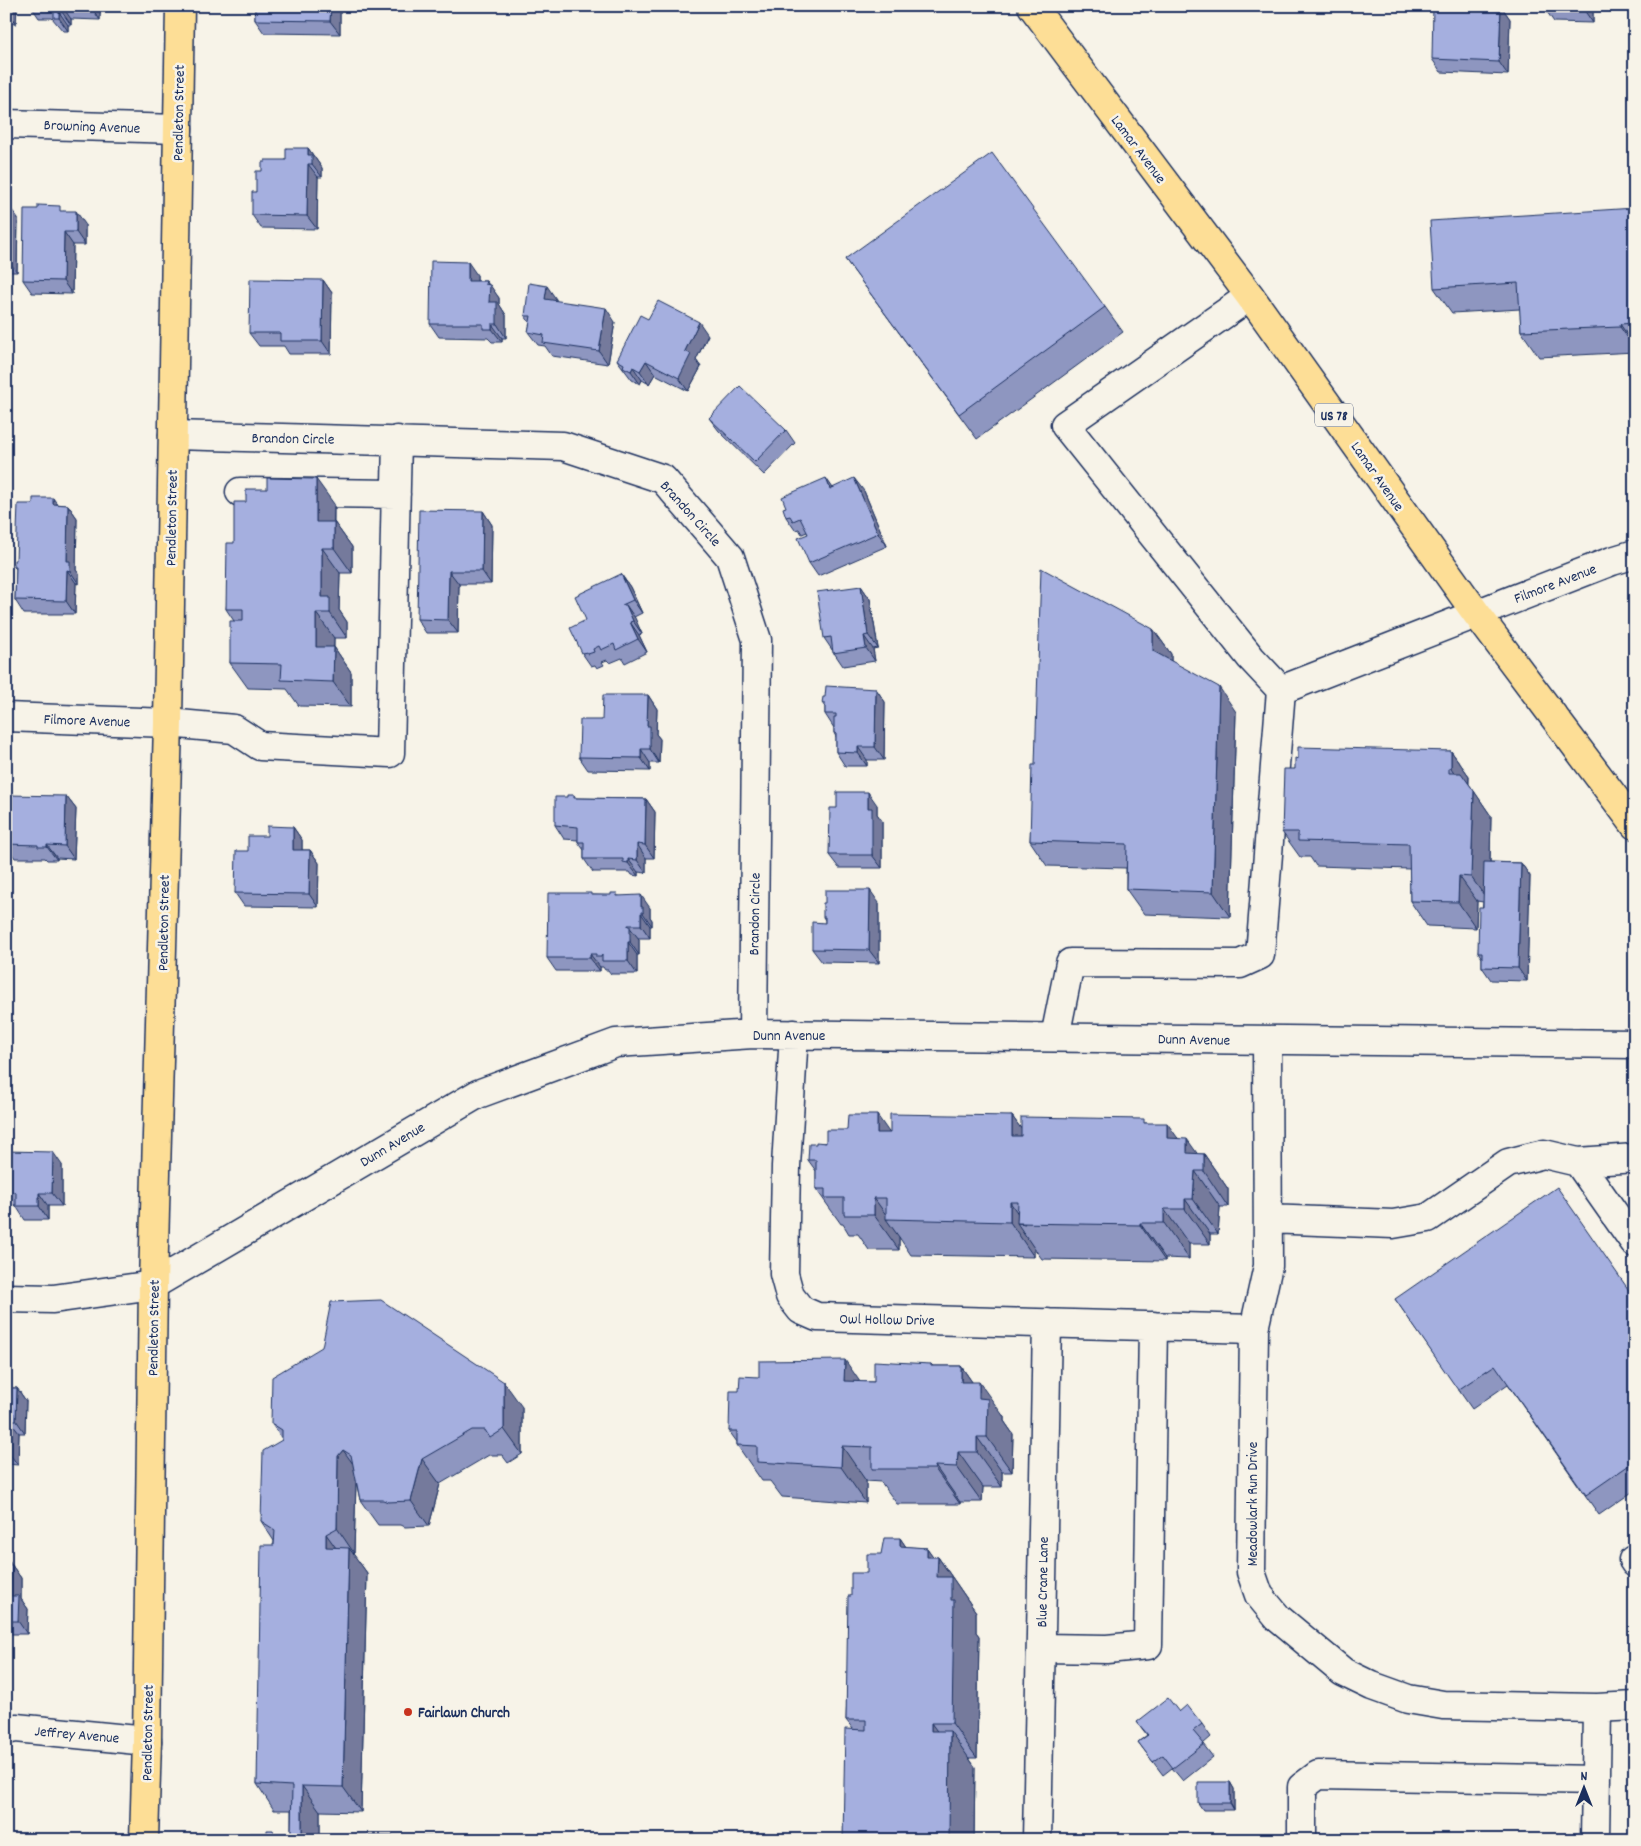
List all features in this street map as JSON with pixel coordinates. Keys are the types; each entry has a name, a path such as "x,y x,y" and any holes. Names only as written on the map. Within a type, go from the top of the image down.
{"main road":[{"name":"Pendleton Street","path":"144,1840 153,1286 168,723 180,6"},
{"name":"Lamar Avenue","path":"1032,6 1250,296 1476,613 1635,825"}],"street":[{"name":"Browning Avenue","path":"6,124 178,129"},
{"path":"1055,1037 1070,963 1240,964 1260,956 1281,690 1251,658 1065,425 1250,296"},
{"name":"Brandon Circle","path":"173,435 563,446 662,479 730,557 757,640 753,1034"},
{"path":"240,492 396,494 397,440"},
{"name":"Filmore Avenue","path":"6,717 168,723 234,729 260,746 390,753 396,494"},
{"name":"Filmore Avenue","path":"1281,690 1476,613 1635,554"},
{"name":"Dunn Avenue","path":"6,1298 53,1299 153,1286 478,1094 616,1043 753,1034 794,1034 1635,1044"},
{"name":"Owl Hollow Drive","path":"794,1034 786,1166 784,1274 790,1296 801,1310 817,1318 1254,1329"},
{"name":"Meadowlark Run Drive","path":"1267,1040 1268,1266 1254,1329 1251,1572 1259,1595 1278,1618 1343,1672 1372,1686 1408,1698 1443,1705 1597,1708 1635,1706"},
{"path":"1268,1219 1393,1224 1428,1218 1508,1163 1544,1154 1578,1162 1635,1158"},
{"path":"1578,1162 1635,1243"},
{"name":"Blue Crane Lane","path":"1037,1840 1047,1323"},
{"path":"1041,1648 1108,1649 1148,1645 1153,1326"},
{"path":"1635,1559 1633,1560 1635,1563"},
{"path":"1595,1840 1597,1708"},
{"name":"Jeffrey Avenue","path":"6,1730 16,1728 147,1741"},
{"path":"1302,1840 1302,1787 1318,1774 1596,1780"}],"building":[{"path":"47,6 62,6 59,18 54,18 54,11 47,11"},
{"path":"255,6 331,6 330,21 255,20"},
{"path":"1433,6 1501,6 1499,62 1432,59"},
{"path":"1545,6 1584,6 1584,10 1545,9"},
{"path":"286,148 308,148 308,155 312,155 312,164 308,164 307,216 252,215 252,192 256,192 256,171 262,171 262,162 265,162 265,160 286,160"},
{"path":"992,153 1105,307 959,414 845,259"},
{"path":"6,205 8,205 7,259 6,259"},
{"path":"38,205 60,206 60,211 76,211 76,232 64,232 63,281 23,280 24,209 38,209"},
{"path":"1635,208 1635,323 1620,324 1620,327 1521,331 1518,283 1434,288 1430,221"},
{"path":"431,261 468,262 468,281 486,281 485,284 490,285 489,302 497,302 497,324 492,324 492,329 483,329 483,324 430,324"},
{"path":"250,279 323,280 322,341 280,341 280,333 249,333"},
{"path":"529,283 547,286 545,299 606,308 599,351 543,343 544,335 528,332 531,316 525,316"},
{"path":"658,301 699,322 685,351 691,354 679,378 646,361 640,371 633,367 631,371 623,367 624,364 617,360 640,315 648,319"},
{"path":"740,386 786,430 755,462 709,418"},
{"path":"267,478 316,479 316,522 334,522 334,548 322,548 322,597 330,597 330,613 316,613 316,647 334,647 333,682 281,680 282,664 230,663 230,621 243,621 243,609 226,609 227,543 234,543 234,502 246,502 246,489 267,489"},
{"path":"826,478 830,489 854,478 878,533 809,563 798,538 808,534 800,518 793,521 790,516 786,517 783,508 786,507 782,497"},
{"path":"33,498 53,498 53,504 68,505 67,561 70,561 70,571 67,570 66,601 15,600 16,567 14,567 14,560 16,560 18,504 33,504"},
{"path":"419,510 483,511 482,571 449,571 448,620 417,619"},
{"path":"1041,568 1153,629 1153,651 1219,687 1213,892 1126,889 1127,844 1030,841 1032,765 1035,765"},
{"path":"621,574 633,600 622,605 626,605 633,621 630,622 638,639 616,650 614,644 601,650 599,646 593,649 594,652 588,654 587,652 582,653 570,628 586,620 575,596"},
{"path":"861,586 868,635 864,636 866,648 833,653 831,637 824,638 817,592"},
{"path":"826,686 876,689 875,747 858,747 858,753 836,752 834,717 836,717 836,714 825,714 825,703 822,703 823,697 825,697"},
{"path":"603,695 648,695 647,726 650,726 650,749 641,749 641,758 579,757 580,720 602,720"},
{"path":"1298,747 1451,751 1451,768 1449,768 1449,773 1461,773 1474,791 1471,877 1459,876 1458,902 1410,901 1409,844 1298,841 1298,832 1282,832 1284,769 1295,769 1295,758 1298,759"},
{"path":"837,792 868,792 868,808 872,808 872,855 829,855 830,808 837,808"},
{"path":"7,795 66,796 65,846 47,845 47,847 38,847 38,845 6,844"},
{"path":"567,795 574,795 574,798 646,799 645,845 637,844 637,860 628,859 628,863 623,862 623,859 584,859 584,842 578,842 578,827 555,825 555,797 567,797"},
{"path":"267,826 293,827 293,850 310,850 309,894 235,893 236,851 248,851 248,836 267,836"},
{"path":"1484,862 1521,863 1518,968 1482,967 1482,952 1478,952 1479,907 1483,907"},
{"path":"825,890 870,890 869,950 812,949 812,922 825,923 823,903 825,903"},
{"path":"548,893 611,895 611,893 617,893 617,896 641,895 643,913 641,913 641,925 628,925 630,926 630,942 628,942 628,961 602,961 602,955 601,957 596,957 596,954 590,954 590,958 547,958"},
{"path":"890,1114 1012,1116 1012,1136 1021,1136 1021,1117 1144,1119 1144,1123 1167,1123 1167,1138 1187,1139 1187,1153 1204,1154 1204,1171 1195,1171 1193,1199 1185,1199 1185,1209 1164,1209 1164,1223 1140,1223 1140,1225 1017,1223 1018,1202 1010,1202 1010,1222 886,1219 886,1198 874,1198 874,1215 844,1215 844,1198 825,1198 825,1189 816,1189 816,1160 808,1160 809,1144 816,1144 816,1142 826,1143 826,1130 847,1130 848,1115 877,1115 877,1133 890,1133"},
{"path":"6,1151 53,1152 52,1193 39,1193 39,1206 16,1206 16,1192 6,1192"},
{"path":"1557,1187 1635,1299 1635,1461 1586,1495 1495,1365 1458,1390 1395,1299"},
{"path":"381,1300 504,1382 504,1429 490,1438 485,1430 472,1430 422,1459 411,1501 360,1500 351,1455 343,1450 338,1456 337,1528 326,1534 326,1547 349,1548 343,1787 302,1786 302,1834 487,1838 487,1840 249,1840 249,1833 267,1833 267,1830 273,1830 274,1833 291,1833 292,1786 257,1784 261,1545 274,1545 275,1530 261,1521 263,1451 282,1440 282,1430 271,1423 272,1377 322,1347 331,1302"},
{"path":"845,1360 844,1381 874,1382 874,1361 931,1364 931,1366 961,1366 961,1382 979,1382 979,1398 988,1399 987,1437 977,1437 977,1452 958,1452 957,1467 935,1466 935,1469 872,1469 872,1447 842,1446 841,1467 757,1462 757,1446 737,1445 737,1431 729,1431 730,1391 739,1391 740,1376 759,1377 759,1361"},
{"path":"6,1388 17,1388 16,1420 9,1420 8,1452 6,1452"},
{"path":"884,1538 900,1538 900,1546 927,1548 927,1557 938,1557 937,1577 951,1577 951,1600 954,1600 952,1723 931,1723 931,1731 950,1731 949,1840 843,1840 845,1729 866,1730 866,1720 846,1720 848,1596 851,1596 851,1573 867,1573 867,1554 881,1554"},
{"path":"6,1557 7,1565 12,1565 11,1596 19,1596 18,1621 6,1621"},
{"path":"1168,1698 1179,1712 1187,1705 1202,1724 1193,1731 1204,1744 1173,1768 1163,1755 1153,1762 1138,1742 1148,1735 1137,1722"},
{"path":"1198,1782 1230,1782 1230,1803 1198,1803"}],"place":[{"name":"Fairlawn Church","path":"408,1712"}]}
